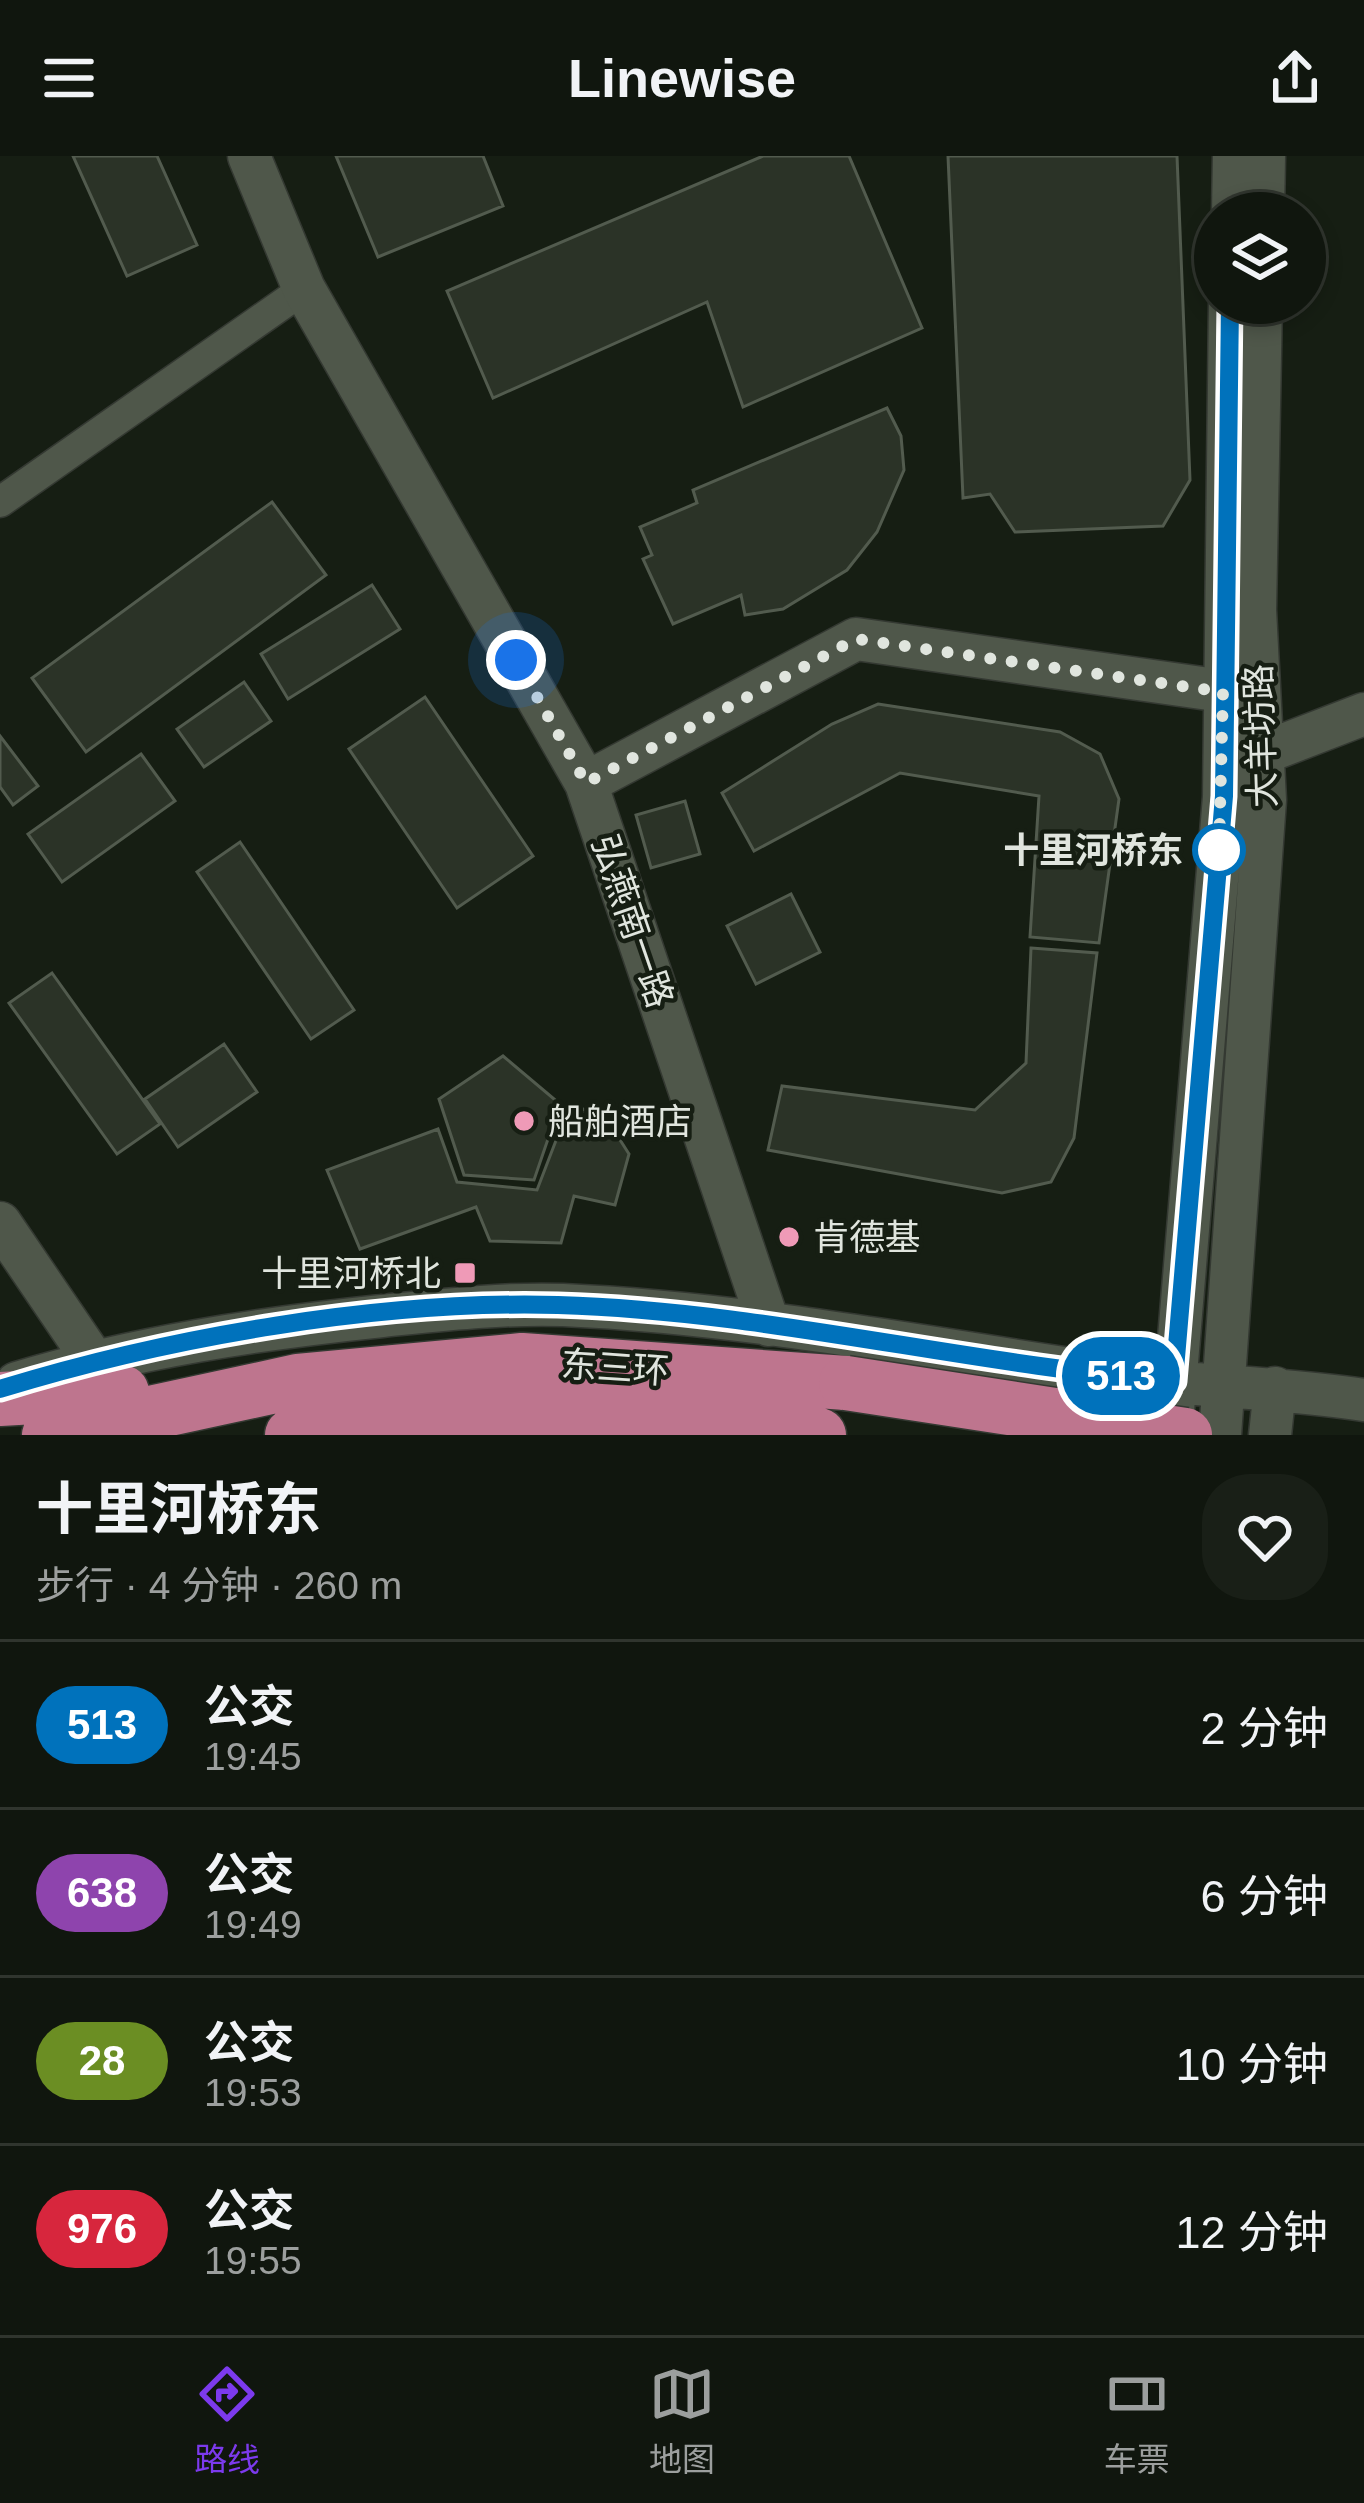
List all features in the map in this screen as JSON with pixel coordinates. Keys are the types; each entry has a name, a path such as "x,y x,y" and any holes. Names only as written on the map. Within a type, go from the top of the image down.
{"highway":[{"name":"东三环","path":"49,1435 298,1381 522,1360 846,1383 1185,1435"},
{"path":"0,1399 298,1381"},
{"name":"东三环","path":"292,1435 527,1412 819,1435"}],"street":[{"name":"弘燕南一路","path":"249,156 304,289 586,783 769,1325"},
{"path":"1233,192 1234,156"},
{"path":"1263,192 1264,156"},
{"path":"0,502 304,289"},
{"name":"大羊坊路","path":"1161,1380 1224,796 1230,324"},
{"name":"大羊坊路","path":"1220,1435 1265,800 1255,610 1261,324"},
{"path":"586,783 856,639 1223,692"},
{"path":"1263,753 1364,714"},
{"path":"0,1223 93,1360"},
{"path":"0,1389 93,1360 288,1326 483,1306 579,1306 769,1325 1161,1380 1364,1400"},
{"path":"1141,1435 1161,1380"},
{"path":"1161,1380 1172,1435"},
{"path":"1270,1435 1275,1388"}],"building":[{"path":"73,156 157,156 197,245 127,276"},
{"path":"336,156 483,156 503,206 378,257"},
{"path":"763,156 849,156 922,328 743,407 707,302 493,398 447,291"},
{"path":"948,156 1177,156 1190,480 1163,526 1015,532 990,494 963,498"},
{"path":"887,408 901,436 904,470 877,532 847,570 783,609 745,615 741,595 673,624 643,559 652,555 640,527 697,503 693,490"},
{"path":"272,502 326,575 86,752 32,678"},
{"path":"372,585 400,629 288,699 261,654"},
{"path":"244,682 271,721 204,767 177,729"},
{"path":"425,697 533,856 457,908 349,749"},
{"path":"878,704 1060,732 1100,754 1119,799 1099,943 1030,937 1039,796 900,773 754,851 722,793 832,724"},
{"path":"0,736 38,786 13,805 0,787"},
{"path":"141,754 175,801 62,882 28,834"},
{"path":"685,801 700,854 651,868 636,815"},
{"path":"240,842 354,1010 311,1039 197,872"},
{"path":"791,894 820,952 756,984 727,926"},
{"path":"1031,948 1097,953 1074,1138 1051,1182 1002,1193 768,1150 782,1086 975,1110 1026,1063"},
{"path":"52,973 160,1124 117,1154 9,1003"},
{"path":"224,1044 257,1092 178,1147 145,1099"},
{"path":"503,1056 560,1104 534,1180 464,1175 439,1099"},
{"path":"570,1104 606,1118 629,1154 615,1205 574,1196 561,1243 490,1241 476,1207 360,1249 327,1170 438,1129 457,1182 537,1190"}],"bus line":[{"name":"513","path":"0,1389 93,1360 206,1337 483,1306 551,1305 715,1318 1174,1381 1224,796 1222,610 1229,324"}],"place":[{"name":"十里河桥东","path":"1219,850"},
{"name":"船舶酒店","path":"524,1121"},
{"name":"肯德基","path":"789,1237"},
{"name":"十里河桥北","path":"465,1273"}],"route":[{"path":"516,660 586,783 856,639 1223,692 1224,796 1219,850"}]}
